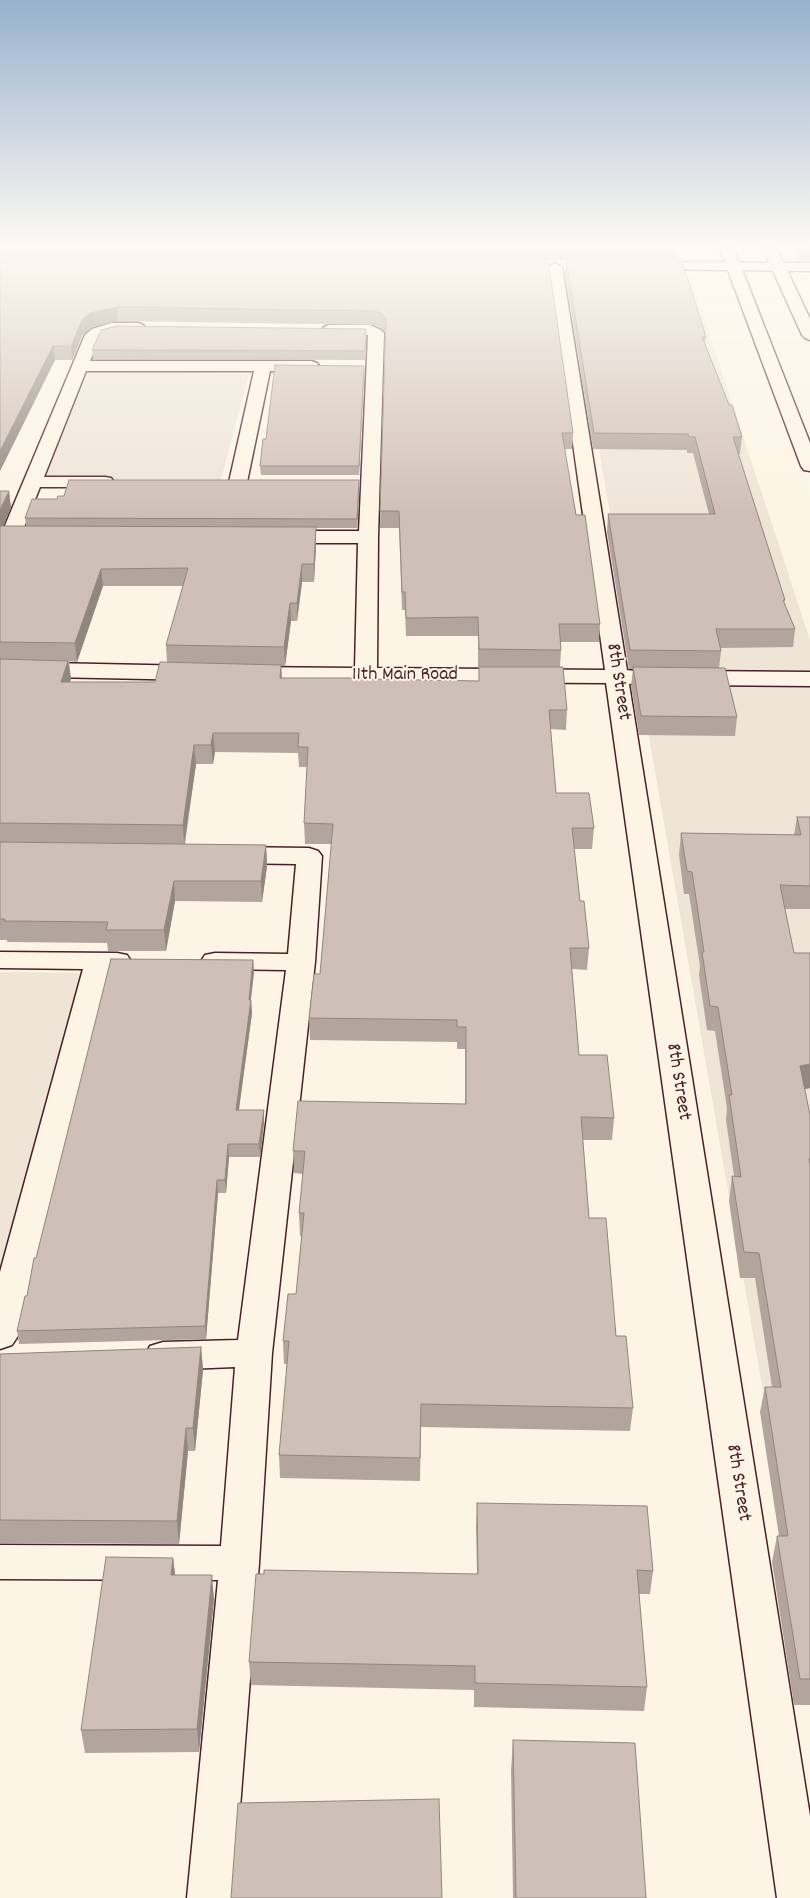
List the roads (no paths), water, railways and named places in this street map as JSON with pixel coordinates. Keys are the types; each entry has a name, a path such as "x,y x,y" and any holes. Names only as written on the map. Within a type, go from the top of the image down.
{"street":[{"path":"31,535 5,535 32,482 82,366 92,338"},
{"path":"366,676 368,537 371,482 368,366 375,338"},
{"name":"8th Street","path":"565,338 800,1898"},
{"path":"761,338 810,466"},
{"path":"82,366 323,366"},
{"path":"238,482 263,366"},
{"path":"32,482 120,482"},
{"path":"218,482 257,482"},
{"path":"352,482 371,482"},
{"path":"259,537 368,537"},
{"name":"11th Main Road","path":"0,669 366,676 665,677 810,680"},
{"path":"209,855 309,856 301,962 254,1353 239,1563 210,1898"},
{"path":"0,960 137,961"},
{"path":"6,1352 99,961"},
{"path":"186,961 301,962"},
{"path":"127,1357 254,1353"},
{"path":"0,1562 239,1563"}]}
